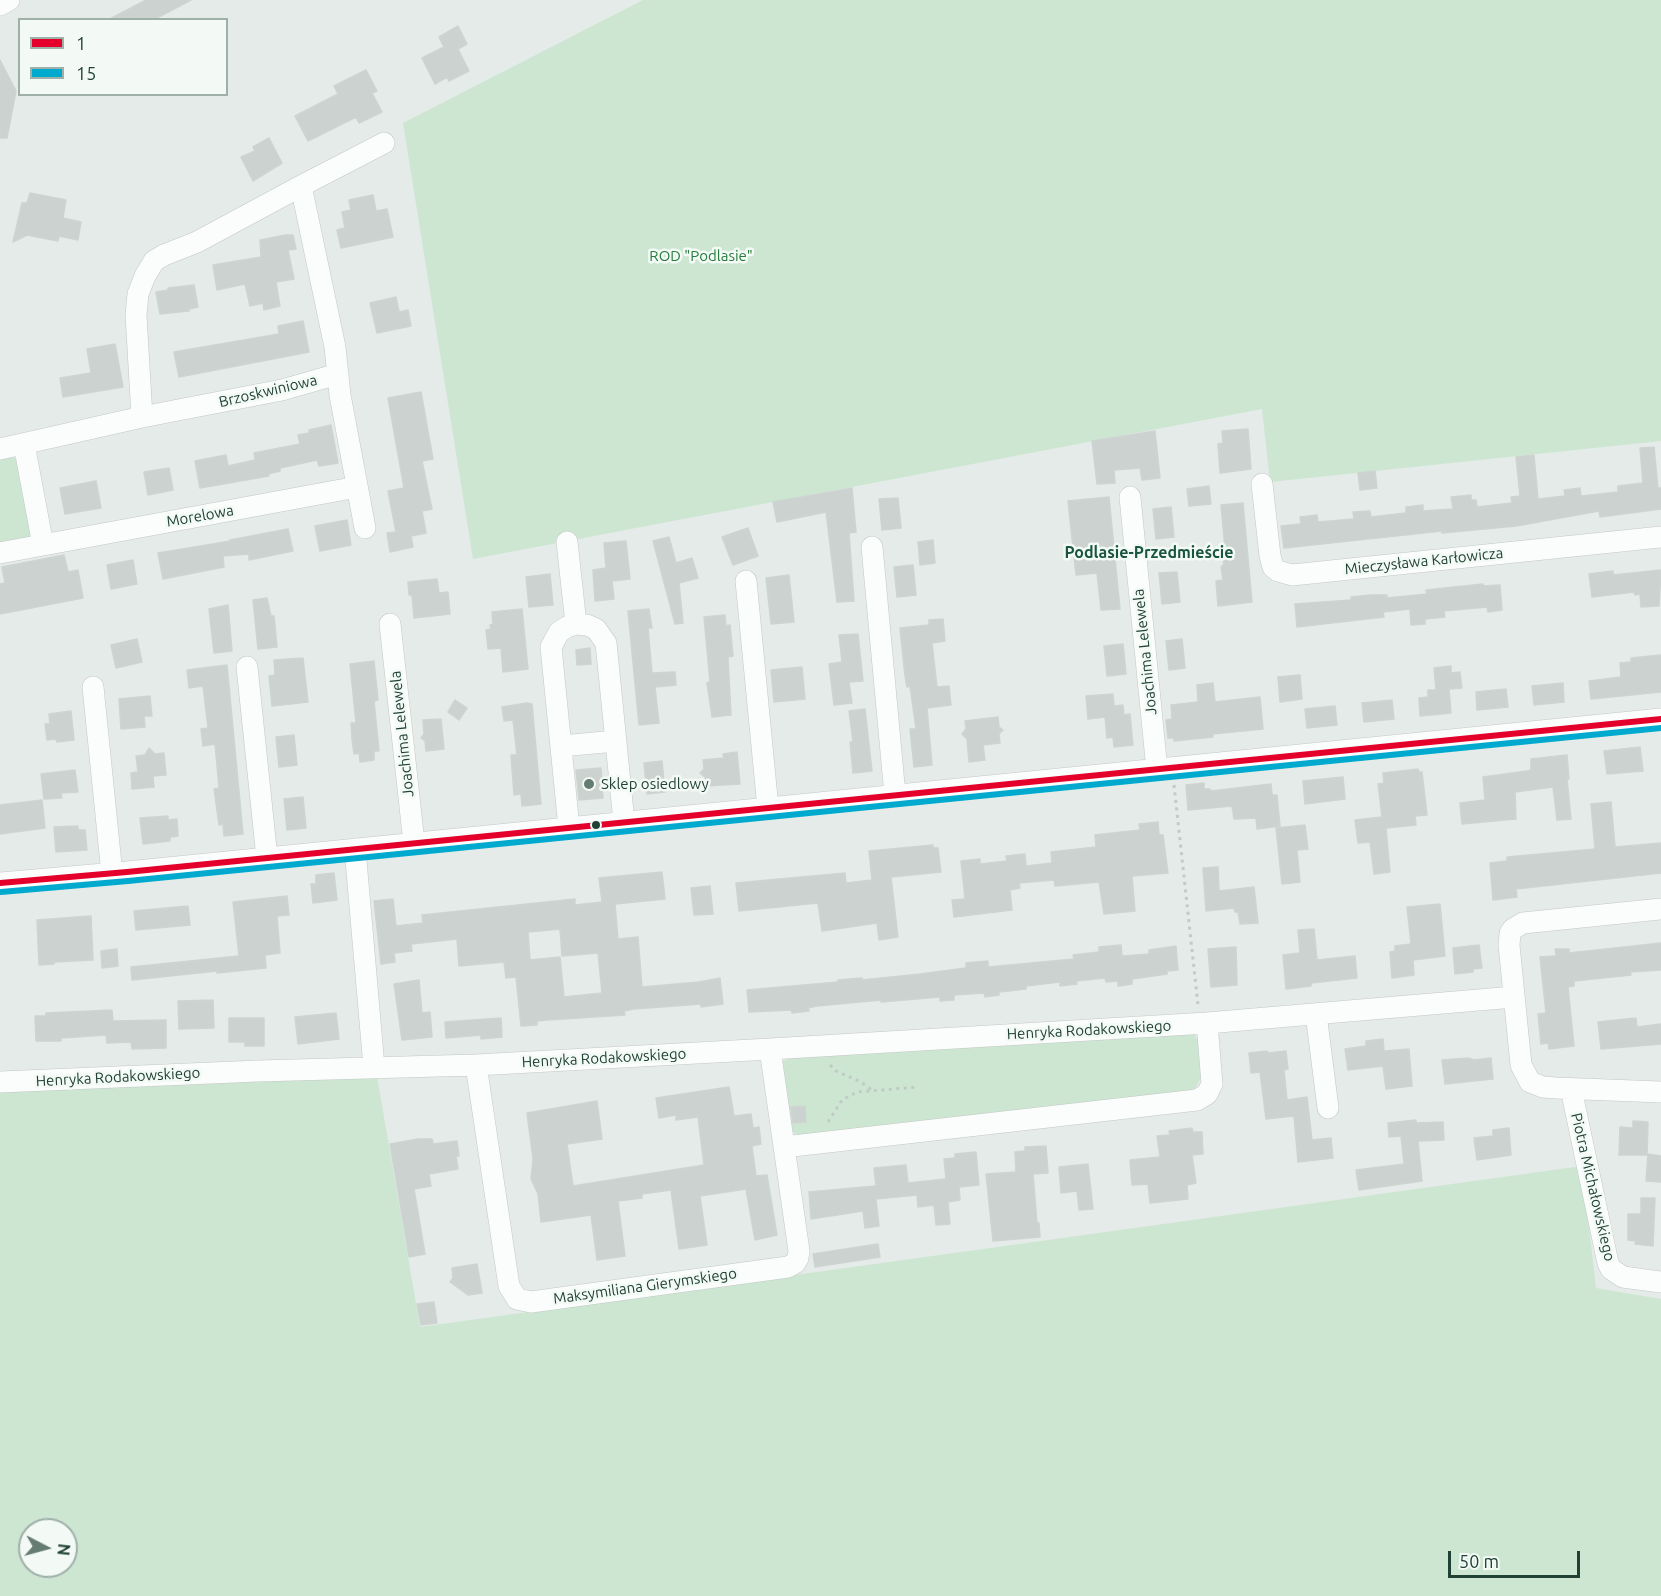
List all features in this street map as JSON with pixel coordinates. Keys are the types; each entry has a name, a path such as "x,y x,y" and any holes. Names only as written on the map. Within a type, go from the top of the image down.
{"street":[{"path":"0,5 9,0"},
{"path":"142,417 136,315 138,294 154,261 197,242 384,142"},
{"name":"Brzoskwiniowa","path":"24,444 142,417 282,390 338,374 335,347 301,186"},
{"path":"338,374 365,528"},
{"path":"0,449 24,444 43,545"},
{"name":"Mieczysława Karłowicza","path":"1262,484 1273,567 1292,575 1661,537"},
{"name":"Morelowa","path":"0,553 357,487"},
{"name":"Joachima Lelewela","path":"1130,497 1165,769"},
{"path":"567,542 576,624"},
{"path":"872,547 896,795"},
{"path":"747,580 768,808"},
{"name":"Joachima Lelewela","path":"390,624 414,843"},
{"path":"568,828 551,647 559,632 576,624 596,629 606,643 624,822"},
{"path":"247,667 267,858"},
{"path":"93,687 112,874"},
{"path":"0,883 112,874 1661,719"},
{"path":"561,746 616,741"},
{"path":"355,849 374,1067"},
{"path":"1514,997 1509,938 1513,928 1518,925 1661,909"},
{"name":"Henryka Rodakowskiego","path":"0,1083 374,1067 476,1065 828,1046 1203,1023 1514,997"},
{"name":"Piotra Michałowskiego","path":"1514,997 1521,1065 1526,1078 1534,1085 1571,1089 1661,1092"},
{"path":"1316,1014 1328,1108"},
{"path":"784,1147 1197,1100 1206,1095 1212,1084 1203,1023"},
{"name":"Maksymiliana Gierymskiego","path":"476,1065 509,1287 513,1295 522,1301 542,1300 792,1265 798,1258 799,1251 770,1049"},
{"name":"Piotra Michałowskiego","path":"1571,1089 1608,1263 1611,1269 1623,1276 1661,1282"}],"path":[{"path":"1165,769 1203,1023"},
{"path":"828,1046 829,1065 872,1090"},
{"path":"819,1143 822,1128 831,1119 842,1100 856,1092 918,1087"}],"green space":[{"name":"ROD \"Podlasie\"","path":"643,0 1661,0 1661,441 1270,482 1262,409 473,559 403,123"},
{"path":"0,456 17,460 32,532 29,538 0,546"},
{"path":"1194,1034 1202,1047 1203,1074 1196,1087 1186,1095 801,1137 790,1130 780,1071 783,1061 792,1057"},
{"path":"377,1076 420,1327 1582,1166 1596,1288 1661,1299 1661,1596 0,1596 0,1086"}],"building":[{"path":"146,0 191,0 157,18 112,18"},
{"path":"458,26 467,44 458,49 469,71 449,81 447,77 435,84 422,58 444,47 439,37"},
{"path":"0,60 16,91 7,138 0,138"},
{"path":"366,70 377,91 372,93 382,112 359,123 356,117 308,141 295,116 338,94 334,86"},
{"path":"269,138 282,163 253,181 241,157 255,151 253,147"},
{"path":"30,193 66,200 63,218 81,222 78,240 59,236 58,241 27,235 13,242 22,203 27,203"},
{"path":"373,195 376,211 387,209 393,237 341,248 337,230 345,228 342,212 351,210 349,200"},
{"path":"293,235 296,249 288,250 294,279 276,282 280,306 264,310 263,303 250,306 245,284 217,290 213,265 261,257 260,240"},
{"path":"194,285 198,307 189,309 189,311 160,314 156,292"},
{"path":"396,297 399,312 408,310 411,326 377,333 370,303"},
{"path":"303,321 309,352 179,377 174,352 279,334 278,326"},
{"path":"115,344 123,387 63,397 60,378 91,373 87,349"},
{"path":"421,392 433,459 422,461 432,509 422,511 426,533 411,536 413,547 390,552 387,533 396,532 388,491 404,488 388,398"},
{"path":"331,425 338,463 319,466 317,460 280,468 280,471 268,474 269,476 200,488 195,461 226,455 228,466 255,460 254,453 300,444 298,435"},
{"path":"1248,429 1251,469 1220,473 1218,444 1223,443 1222,431"},
{"path":"1155,431 1160,478 1142,480 1140,468 1114,470 1115,483 1097,484 1092,441"},
{"path":"1654,447 1658,488 1661,488 1661,509 1600,517 1599,511 1516,526 1442,533 1442,531 1284,548 1281,526 1301,524 1300,517 1317,515 1318,522 1354,519 1353,512 1370,511 1371,517 1406,513 1406,507 1423,505 1423,511 1453,509 1451,497 1471,495 1471,500 1476,500 1477,507 1512,503 1511,497 1520,496 1516,457 1534,455 1538,499 1565,496 1564,490 1580,488 1581,496 1618,492 1618,486 1643,483 1640,448"},
{"path":"169,468 173,490 148,495 144,472"},
{"path":"1375,471 1377,488 1360,490 1358,473"},
{"path":"96,481 101,508 65,514 60,488"},
{"path":"1209,486 1211,504 1189,506 1187,489"},
{"path":"852,488 856,532 849,533 854,601 837,602 826,512 777,522 773,502"},
{"path":"1109,497 1120,609 1101,610 1097,573 1076,575 1068,501"},
{"path":"898,498 901,528 882,530 879,499"},
{"path":"1243,503 1252,602 1218,606 1216,581 1223,580 1221,567 1224,564 1223,559 1226,559 1221,505"},
{"path":"1171,507 1174,537 1156,539 1153,509"},
{"path":"347,520 351,545 320,551 315,526"},
{"path":"748,528 758,556 733,565 722,537"},
{"path":"288,529 293,551 249,560 249,554 223,556 224,567 163,579 158,553"},
{"path":"669,537 676,563 692,558 698,578 679,583 683,623 675,624 653,541"},
{"path":"933,540 935,563 920,565 918,542"},
{"path":"626,541 630,579 612,581 614,599 595,601 593,570 606,568 604,543"},
{"path":"64,555 68,572 78,570 83,598 0,614 0,584 5,583 2,567"},
{"path":"133,560 137,584 111,589 107,565"},
{"path":"913,565 916,595 897,597 894,567"},
{"path":"1661,570 1659,606 1641,607 1640,594 1635,595 1634,592 1592,597 1589,574 1613,571 1613,575"},
{"path":"1177,572 1180,602 1162,604 1159,573"},
{"path":"550,574 553,605 529,607 526,577"},
{"path":"789,575 794,622 771,624 766,578"},
{"path":"437,579 439,593 448,592 450,614 414,618 412,595 409,595 408,582"},
{"path":"1483,584 1483,586 1500,585 1502,610 1488,612 1487,607 1444,611 1445,617 1425,619 1425,624 1411,625 1410,609 1383,612 1384,617 1297,627 1295,604 1351,600 1351,597 1371,595 1387,595 1387,598 1427,594 1426,590"},
{"path":"267,598 271,616 274,616 277,647 258,649 253,600"},
{"path":"228,605 232,651 214,653 209,609"},
{"path":"522,609 528,669 503,672 501,648 488,649 486,630 491,629 490,625 493,624 492,612"},
{"path":"649,609 652,628 648,628 652,673 675,672 676,685 655,687 659,723 639,725 628,611"},
{"path":"725,615 726,626 730,625 733,656 728,657 731,715 712,717 707,683 710,682 704,617"},
{"path":"943,619 945,641 932,643 937,687 949,686 951,705 927,708 932,765 914,767 910,729 916,729 910,686 907,687 905,676 900,628 929,625 929,620"},
{"path":"858,634 863,681 849,682 852,703 834,705 829,664 842,662 839,635"},
{"path":"137,639 142,662 116,668 111,645"},
{"path":"1182,639 1185,668 1169,670 1166,641"},
{"path":"1123,644 1126,674 1107,676 1104,646"},
{"path":"590,648 591,664 577,665 576,650"},
{"path":"1661,655 1661,692 1591,699 1589,681 1621,677 1620,663 1631,662 1631,658"},
{"path":"303,658 308,702 272,706 269,676 275,675 274,660"},
{"path":"374,661 378,700 374,701 379,751 374,751 374,760 360,762 359,753 354,754 352,739 351,723 356,723 350,664"},
{"path":"227,665 243,834 224,836 223,824 219,825 214,789 219,788 215,744 203,746 201,729 208,728 203,686 189,688 187,670"},
{"path":"1451,666 1451,673 1460,672 1462,688 1449,689 1451,713 1420,716 1419,698 1428,697 1428,690 1436,690 1434,668"},
{"path":"802,667 805,699 774,702 771,670"},
{"path":"1300,675 1302,699 1280,702 1278,677"},
{"path":"1213,683 1215,702 1260,697 1263,729 1174,741 1174,738 1168,738 1166,720 1172,719 1171,705 1198,702 1197,685"},
{"path":"1563,683 1564,702 1534,705 1532,686"},
{"path":"1506,689 1508,707 1477,710 1476,692"},
{"path":"1113,694 1114,706 1123,705 1124,715 1130,714 1133,745 1114,747 1113,737 1107,738 1105,717 1088,719 1086,696"},
{"path":"150,696 152,716 144,716 145,727 121,729 119,699"},
{"path":"455,700 467,708 459,720 448,712"},
{"path":"1392,700 1394,719 1364,722 1362,703"},
{"path":"532,704 541,804 522,806 521,794 514,795 511,755 517,755 513,720 504,721 502,707"},
{"path":"1335,706 1337,725 1307,728 1305,709"},
{"path":"865,709 872,771 853,773 850,742 853,742 849,711"},
{"path":"71,711 74,740 57,742 56,739 47,740 45,724 50,724 49,714"},
{"path":"998,717 999,727 1003,730 999,734 1000,743 983,745 985,760 969,762 967,739 962,734 966,729 965,721"},
{"path":"441,719 444,749 426,751 425,741 421,738 424,734 423,720"},
{"path":"294,735 297,765 279,767 276,737"},
{"path":"1640,747 1643,771 1607,774 1604,751"},
{"path":"149,748 155,754 164,753 166,775 153,776 154,787 132,789 131,773 138,772 136,756 145,755"},
{"path":"737,752 740,784 706,786 705,777 700,773 704,769 703,760 724,758 723,754"},
{"path":"1567,755 1571,819 1557,820 1553,787 1515,792 1516,819 1462,824 1460,803 1485,800 1483,777 1531,770 1531,759"},
{"path":"662,761 665,792 647,794 644,763"},
{"name":"Sklep osiedlowy","path":"601,768 603,798 579,800 576,770"},
{"path":"1418,769 1422,772 1427,815 1415,816 1416,825 1386,828 1390,872 1374,874 1370,842 1358,843 1355,820 1382,817 1378,784 1384,783 1383,773"},
{"path":"75,770 78,792 61,793 62,798 44,799 41,774"},
{"path":"1343,777 1345,799 1305,804 1303,781"},
{"path":"1204,783 1204,789 1211,791 1271,784 1272,795 1277,795 1280,826 1257,829 1256,818 1234,819 1232,806 1188,810 1186,785"},
{"path":"303,797 306,828 287,830 284,799"},
{"path":"42,800 45,828 0,834 0,805"},
{"path":"1611,802 1615,847 1661,843 1661,873 1516,889 1517,897 1493,900 1490,863 1507,861 1507,857 1595,849 1591,804"},
{"path":"168,816 168,820 177,819 178,836 170,837 170,841 143,844 140,818"},
{"path":"1158,822 1159,835 1163,835 1168,873 1132,876 1135,911 1104,914 1099,882 1055,886 1054,880 1019,883 1020,888 1010,890 1012,910 954,917 952,900 965,899 961,861 980,859 980,864 1007,861 1006,856 1025,854 1026,866 1052,863 1051,852 1096,847 1095,835 1140,830 1139,824"},
{"path":"1305,825 1308,849 1297,850 1300,882 1282,884 1276,828"},
{"path":"78,826 78,830 85,830 87,850 56,852 54,827"},
{"path":"933,845 933,848 938,848 941,872 891,877 898,937 879,940 877,923 822,931 818,903 739,911 736,883 845,873 846,883 872,880 869,851"},
{"path":"1218,867 1219,891 1254,887 1258,923 1240,924 1238,912 1235,912 1234,908 1206,911 1203,868"},
{"path":"662,872 665,899 615,904 618,939 638,937 642,987 720,978 723,1004 634,1009 624,1011 625,1015 537,1021 537,1025 521,1026 516,977 506,978 504,962 459,966 457,939 411,944 412,951 394,953 395,962 381,964 374,901 393,899 396,926 423,923 422,915 575,899 575,905 602,902 599,878","holes":["560,929 562,956 598,953 602,993 564,997 560,957 530,960 528,932"]},
{"path":"334,873 337,900 313,903 311,884 316,884 316,875"},
{"path":"710,886 713,914 694,915 691,888"},
{"path":"287,896 289,915 277,916 280,953 265,955 266,968 217,973 217,971 132,980 131,967 239,956 233,902"},
{"path":"1440,904 1445,956 1413,960 1414,975 1392,978 1390,952 1395,951 1395,946 1411,944 1407,907"},
{"path":"188,906 190,925 136,930 134,911"},
{"path":"91,916 93,960 39,965 37,920"},
{"path":"1314,929 1317,960 1355,956 1357,978 1311,983 1311,986 1286,989 1283,955 1300,953 1298,930"},
{"path":"1661,943 1661,970 1630,972 1631,975 1574,981 1574,986 1568,987 1574,1046 1549,1049 1548,1043 1541,1044 1538,1014 1546,1013 1540,957 1556,956 1555,949 1569,949 1569,953"},
{"path":"1121,945 1122,956 1149,954 1149,950 1176,946 1178,970 1167,971 1167,974 1132,979 1132,984 1118,986 1118,981 1106,982 1105,978 1076,981 1077,984 1060,986 1060,982 1026,986 1026,989 999,992 999,995 985,997 984,993 954,995 954,1000 940,1001 940,997 881,1002 881,1000 817,1006 808,1008 809,1011 792,1013 792,1010 749,1012 747,990 920,974 966,968 966,963 988,961 988,967 1074,959 1073,955 1099,952 1099,947"},
{"path":"1479,945 1482,968 1473,969 1473,972 1455,974 1453,948"},
{"path":"1236,947 1237,985 1211,987 1208,949"},
{"path":"117,949 118,966 102,968 101,951"},
{"path":"419,980 422,1013 430,1012 432,1037 402,1040 394,984"},
{"path":"213,1000 214,1028 179,1029 178,1001"},
{"path":"112,1010 113,1021 166,1020 166,1048 132,1049 131,1042 107,1043 106,1035 61,1038 61,1041 36,1041 35,1016 46,1016 46,1013"},
{"path":"336,1013 339,1039 298,1044 295,1017"},
{"path":"229,1018 264,1018 264,1046 245,1046 245,1042 229,1042"},
{"path":"501,1018 502,1037 481,1039 481,1035 446,1038 445,1022"},
{"path":"1636,1018 1637,1027 1661,1024 1661,1044 1601,1049 1598,1022"},
{"path":"1383,1039 1384,1051 1409,1049 1412,1086 1386,1089 1383,1066 1348,1070 1345,1049 1366,1046 1366,1041"},
{"path":"1267,1051 1268,1053 1286,1051 1288,1069 1284,1070 1287,1100 1307,1097 1312,1140 1331,1138 1333,1158 1298,1162 1294,1116 1266,1119 1260,1072 1251,1073 1249,1053"},
{"path":"1468,1058 1474,1060 1491,1058 1493,1079 1445,1084 1442,1060"},
{"path":"729,1087 734,1116 751,1114 753,1128 759,1127 761,1144 752,1146 756,1176 767,1175 777,1235 755,1240 746,1189 700,1196 707,1245 679,1249 671,1190 642,1194 642,1198 618,1201 625,1256 597,1260 591,1215 541,1222 538,1194 531,1179 533,1159 527,1113 597,1101 602,1139 567,1144 573,1186 704,1165 698,1117 676,1120 676,1115 659,1118 656,1098"},
{"path":"805,1106 806,1122 793,1123 791,1107"},
{"path":"1416,1120 1416,1123 1443,1122 1444,1140 1418,1141 1422,1181 1359,1190 1356,1170 1404,1164 1401,1136 1389,1137 1388,1123"},
{"path":"1633,1121 1648,1122 1647,1155 1619,1155 1620,1127 1633,1128"},
{"path":"1192,1128 1193,1132 1202,1132 1203,1154 1192,1155 1196,1183 1187,1185 1188,1199 1150,1203 1148,1184 1132,1185 1130,1160 1160,1157 1157,1136 1170,1135 1169,1131"},
{"path":"1509,1128 1511,1155 1477,1160 1474,1138 1493,1136 1493,1130"},
{"path":"432,1139 433,1144 457,1141 459,1156 456,1156 458,1169 429,1174 431,1186 414,1189 425,1254 409,1257 390,1144"},
{"path":"1046,1146 1048,1173 1033,1174 1040,1237 993,1241 986,1174 1016,1172 1015,1152 1025,1151 1025,1147"},
{"path":"976,1152 979,1185 959,1187 960,1200 948,1202 950,1224 936,1225 934,1205 918,1207 917,1195 876,1199 879,1226 865,1228 863,1211 811,1219 809,1192 876,1186 874,1168 906,1165 908,1183 946,1179 944,1159 955,1158 955,1154"},
{"path":"1648,1154 1661,1156 1661,1182 1646,1181"},
{"path":"1088,1164 1093,1209 1079,1210 1077,1191 1061,1193 1059,1167"},
{"path":"1641,1198 1655,1198 1653,1246 1635,1244 1636,1241 1628,1240 1628,1214 1641,1214"},
{"path":"878,1244 880,1257 815,1267 813,1254"},
{"path":"477,1264 482,1293 468,1295 450,1282 453,1278 452,1268"},
{"path":"434,1302 437,1323 421,1325 417,1304"}],"transit line":[{"name":"1","path":"0,883 1661,719"},
{"name":"15","path":"1,892 1661,728"}],"place":[{"name":"Sklep osiedlowy","path":"589,784"}],"district":[{"name":"Podlasie-Przedmieście","path":"1149,553"}]}
